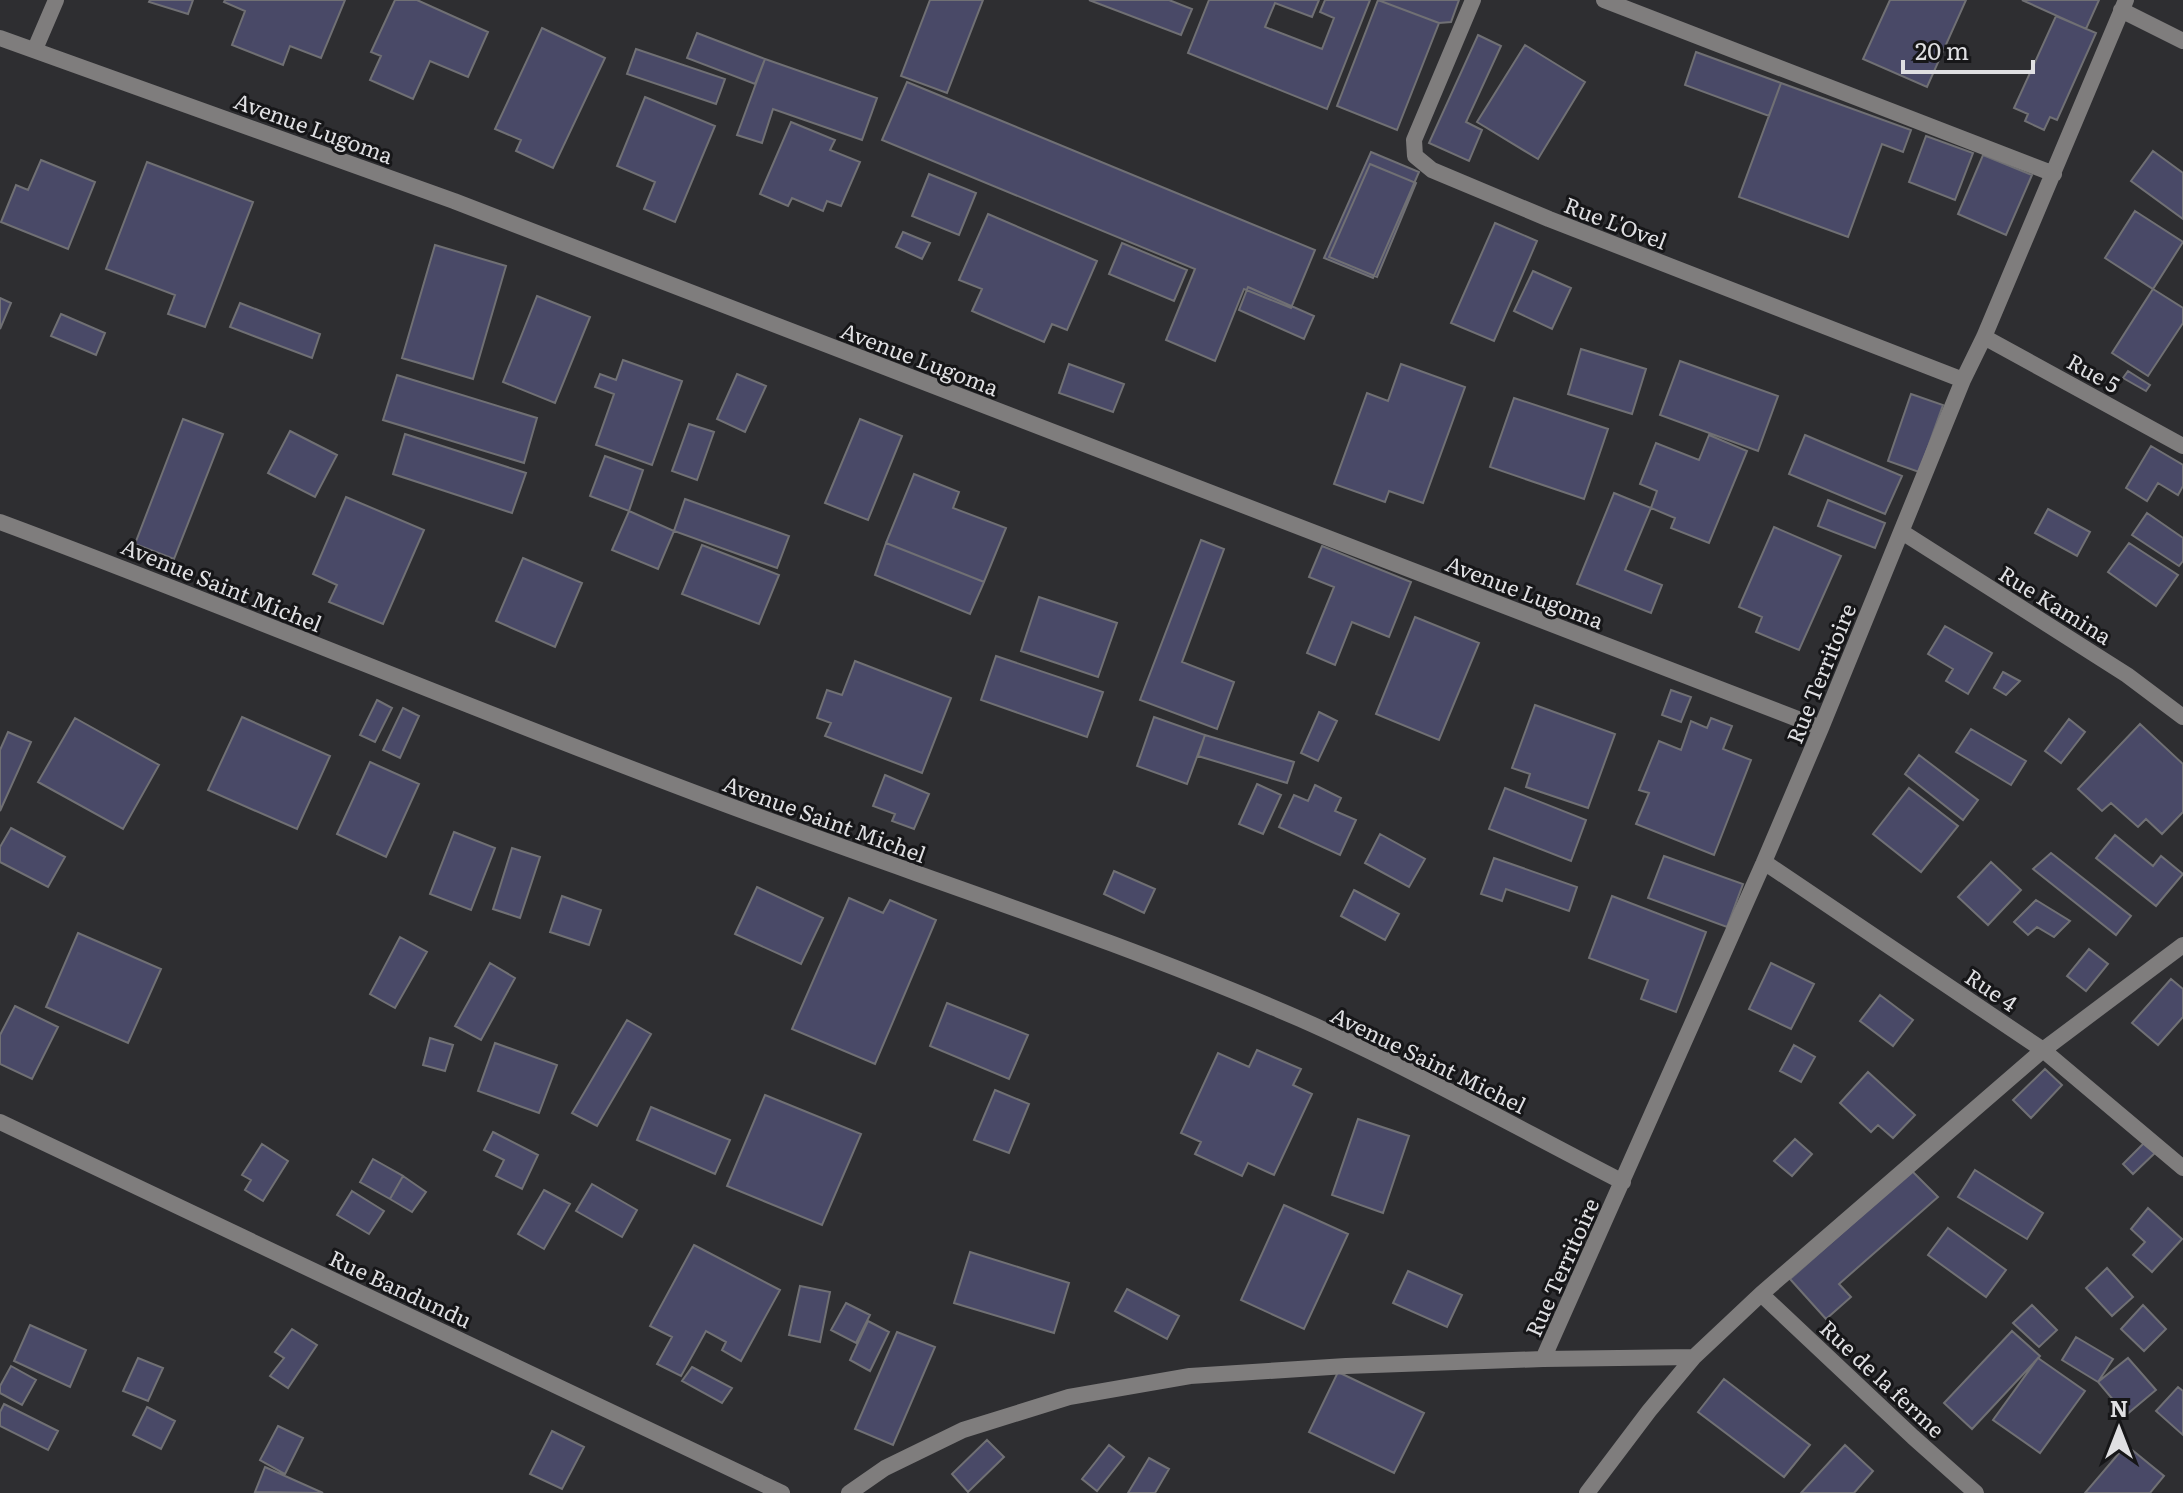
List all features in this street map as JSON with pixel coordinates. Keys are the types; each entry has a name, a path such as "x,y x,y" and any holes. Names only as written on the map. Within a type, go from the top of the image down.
{"street":[{"path":"35,49 56,0"},
{"name":"Rue L'Ovel","path":"1473,0 1414,140 1415,156 1432,170 1564,225 1963,380"},
{"path":"1604,0 2054,174"},
{"path":"2124,5 2183,41"},
{"name":"Rue Territoire","path":"1543,1359 1764,862 1963,380 2124,5"},
{"name":"Avenue Lugoma","path":"0,38 454,201 1821,728"},
{"name":"Rue 5","path":"1984,337 2183,446"},
{"name":"Avenue Saint Michel","path":"0,522 520,727 813,838 1141,955 1287,1014 1439,1086 1623,1182"},
{"name":"Rue Kamina","path":"1902,532 2127,675 2183,717"},
{"name":"Rue 4","path":"1764,862 2043,1050 2183,1168"},
{"path":"1587,1493 1694,1357 1761,1294 2043,1050 2183,945"},
{"name":"Rue Bandundu","path":"0,1122 782,1493"},
{"name":"Rue de la ferme","path":"1761,1294 1976,1493"},
{"path":"849,1493 885,1468 963,1430 1069,1397 1190,1376 1346,1366 1694,1357"}],"building":[{"path":"150,0 193,0 188,14"},
{"path":"225,0 345,0 321,58 290,46 283,65 232,45 245,11"},
{"path":"395,0 417,0 488,32 468,77 430,61 413,99 370,80 381,56 371,52"},
{"path":"930,0 983,0 947,93 901,76"},
{"path":"1089,0 1169,0 1192,9 1181,35"},
{"path":"1209,0 1319,0 1312,17 1275,3 1265,27 1322,49 1334,18 1320,12 1325,0 1370,0 1327,109 1188,53"},
{"path":"1378,0 1459,0 1451,22 1439,23"},
{"path":"1378,0 1439,23 1397,130 1337,106"},
{"path":"1890,0 1966,0 1927,87 1863,59"},
{"path":"2022,0 2099,0 2086,29"},
{"path":"2056,16 2096,33 2057,120 2050,117 2044,130 2025,121 2028,114 2014,108"},
{"path":"542,28 605,58 553,168 516,151 521,140 495,129"},
{"path":"697,33 765,59 755,84 687,58"},
{"path":"1478,35 1501,46 1466,122 1482,130 1469,161 1429,143"},
{"path":"1525,45 1585,82 1538,159 1477,122"},
{"path":"636,49 725,79 716,104 627,74"},
{"path":"1696,52 1781,83 1769,116 1685,85"},
{"path":"765,59 877,98 862,140 773,109 762,143 737,135"},
{"path":"907,82 1315,250 1291,308 1244,289 1215,361 1166,340 1195,269 882,140"},
{"path":"1781,83 1911,130 1903,152 1882,144 1848,237 1739,197"},
{"path":"645,97 715,126 675,222 644,209 655,182 617,166"},
{"path":"791,122 835,140 830,150 860,162 841,206 827,201 823,211 792,198 788,206 760,194"},
{"path":"1926,136 1973,153 1955,200 1909,182"},
{"path":"2153,151 2183,173 2183,219 2131,181"},
{"path":"1371,152 1419,172 1373,278 1324,258"},
{"path":"1983,155 2032,175 2006,235 1958,214"},
{"path":"41,160 95,182 68,249 1,222 16,185 28,190"},
{"path":"147,162 253,202 205,327 168,314 175,295 106,269"},
{"path":"1370,164 1416,183 1377,277 1329,257"},
{"path":"929,174 976,193 959,235 912,216"},
{"path":"2135,211 2183,242 2153,289 2105,258"},
{"path":"988,214 1097,261 1067,330 1052,324 1044,342 972,311 982,289 959,280"},
{"path":"1495,223 1537,241 1494,341 1451,323"},
{"path":"903,232 930,243 922,259 896,247"},
{"path":"1122,243 1187,270 1174,301 1109,274"},
{"path":"435,245 506,266 473,379 402,358"},
{"path":"1533,271 1571,288 1552,329 1514,311"},
{"path":"1248,287 1314,316 1304,339 1239,310"},
{"path":"2153,289 2183,308 2183,323 2148,376 2112,353"},
{"path":"537,296 590,317 555,403 503,382"},
{"path":"0,298 11,303 0,329"},
{"path":"240,303 320,334 312,358 230,327"},
{"path":"61,314 105,333 96,355 51,336"},
{"path":"1581,349 1646,369 1632,414 1568,394"},
{"path":"623,360 682,381 652,465 596,445 614,394 595,387 600,374 616,380"},
{"path":"1680,361 1778,396 1758,451 1660,415"},
{"path":"1069,364 1124,384 1113,412 1059,393"},
{"path":"1401,364 1465,387 1423,503 1389,491 1385,502 1334,484 1367,393 1388,401"},
{"path":"2128,371 2150,385 2146,391 2123,378"},
{"path":"737,374 766,386 745,432 717,419"},
{"path":"397,375 537,418 524,463 383,420"},
{"path":"1911,394 1943,405 1919,472 1888,461"},
{"path":"1514,398 1608,429 1584,499 1490,467"},
{"path":"183,419 223,434 174,559 135,544"},
{"path":"860,419 902,436 868,520 825,503"},
{"path":"689,424 714,432 697,480 672,471"},
{"path":"290,431 337,455 315,497 268,473"},
{"path":"405,434 526,473 512,513 393,474"},
{"path":"1709,435 1747,451 1709,543 1671,528 1675,518 1651,508 1657,491 1640,484 1656,443 1699,460"},
{"path":"1805,435 1902,476 1885,514 1789,474"},
{"path":"2151,446 2183,465 2183,486 2178,495 2158,483 2147,501 2126,488"},
{"path":"605,456 643,470 629,511 590,496"},
{"path":"914,474 959,492 953,508 1006,528 984,582 886,543"},
{"path":"1614,493 1651,508 1625,570 1662,585 1651,613 1577,584"},
{"path":"346,497 424,530 383,624 329,602 337,585 313,574"},
{"path":"685,499 789,536 777,568 674,531"},
{"path":"1828,500 1885,523 1875,548 1818,526"},
{"path":"2048,509 2090,532 2077,556 2035,533"},
{"path":"629,511 674,531 658,569 612,550"},
{"path":"2147,513 2183,538 2183,561 2179,566 2132,535"},
{"path":"1774,527 1841,556 1799,650 1756,632 1762,617 1739,607"},
{"path":"1201,540 1224,549 1182,662 1234,682 1217,729 1140,700"},
{"path":"886,543 984,582 970,614 875,575"},
{"path":"2129,543 2178,575 2156,606 2108,572"},
{"path":"702,545 779,575 759,624 682,594"},
{"path":"1322,546 1411,582 1389,637 1352,622 1335,665 1307,653 1334,587 1309,577"},
{"path":"523,558 582,583 555,647 496,621"},
{"path":"1039,597 1117,623 1098,677 1021,651"},
{"path":"1415,617 1479,643 1439,740 1376,714"},
{"path":"1945,626 1992,653 1968,694 1946,681 1953,669 1928,654"},
{"path":"996,656 1103,692 1087,737 981,700"},
{"path":"855,661 951,698 922,773 825,736 831,723 817,718 827,690 842,695"},
{"path":"2003,672 2020,681 2006,695 1994,688"},
{"path":"1671,690 1691,697 1681,722 1662,715"},
{"path":"377,700 392,708 375,742 360,735"},
{"path":"1535,705 1615,734 1588,808 1526,787 1530,774 1512,768"},
{"path":"403,708 419,716 400,758 383,750"},
{"path":"1319,712 1337,721 1318,761 1301,753"},
{"path":"242,717 330,756 297,829 208,790"},
{"path":"1154,717 1205,735 1187,784 1137,766"},
{"path":"75,718 159,765 123,829 38,782"},
{"path":"1711,718 1732,726 1723,749 1751,760 1714,855 1636,824 1649,793 1639,790 1659,741 1681,750 1691,721 1707,728"},
{"path":"2069,719 2085,732 2061,763 2045,751"},
{"path":"2140,724 2183,764 2183,812 2162,834 2146,819 2138,827 2111,803 2102,811 2078,789"},
{"path":"1971,729 2026,761 2011,785 1956,752"},
{"path":"8,732 31,742 0,811 0,750"},
{"path":"1205,735 1294,762 1287,783 1198,756"},
{"path":"1919,755 1978,800 1963,820 1905,774"},
{"path":"370,762 419,784 386,857 337,834"},
{"path":"885,775 929,794 914,829 892,821 895,814 873,806"},
{"path":"1257,784 1281,795 1263,834 1239,824"},
{"path":"1315,785 1341,798 1335,811 1356,820 1340,855 1279,827 1294,795 1308,801"},
{"path":"1505,788 1586,820 1571,861 1489,829"},
{"path":"1909,788 1958,826 1921,872 1873,834"},
{"path":"11,828 65,857 48,887 0,862 0,847"},
{"path":"454,832 495,848 471,910 430,894"},
{"path":"1380,834 1425,859 1409,887 1365,863"},
{"path":"2115,835 2153,866 2161,856 2183,874 2156,906 2096,858"},
{"path":"512,848 540,857 520,918 493,909"},
{"path":"2051,853 2131,916 2116,935 2033,869"},
{"path":"1664,856 1743,884 1727,927 1648,898"},
{"path":"1494,858 1577,887 1569,911 1506,889 1502,901 1481,894"},
{"path":"1991,862 2021,890 1988,925 1958,897"},
{"path":"1114,871 1155,889 1144,913 1104,894"},
{"path":"757,887 823,918 801,964 735,934"},
{"path":"1354,890 1399,914 1385,940 1341,916"},
{"path":"562,896 601,910 589,945 550,932"},
{"path":"1612,896 1706,932 1676,1012 1641,999 1648,980 1589,958"},
{"path":"849,898 883,913 890,900 936,920 875,1064 792,1029"},
{"path":"2036,900 2070,921 2054,937 2037,927 2028,935 2014,922"},
{"path":"78,933 161,969 128,1043 46,1007"},
{"path":"400,937 427,952 395,1008 370,994"},
{"path":"2089,949 2108,964 2086,991 2067,976"},
{"path":"490,963 515,978 481,1040 455,1026"},
{"path":"1771,963 1814,984 1791,1029 1749,1009"},
{"path":"2171,979 2183,989 2183,1017 2158,1045 2132,1023"},
{"path":"1880,995 1913,1020 1893,1046 1860,1021"},
{"path":"947,1003 1028,1035 1009,1079 930,1046"},
{"path":"15,1006 58,1027 32,1079 0,1064 0,1035"},
{"path":"627,1020 651,1034 597,1126 572,1113"},
{"path":"430,1038 453,1045 445,1071 423,1065"},
{"path":"495,1043 557,1065 539,1113 478,1091"},
{"path":"1794,1045 1815,1057 1801,1082 1780,1071"},
{"path":"1257,1050 1301,1069 1293,1085 1312,1094 1274,1175 1248,1163 1242,1176 1195,1154 1201,1142 1181,1133 1218,1053 1249,1067"},
{"path":"2045,1069 2062,1085 2031,1118 2013,1100"},
{"path":"1868,1072 1915,1115 1893,1138 1878,1125 1871,1132 1840,1103"},
{"path":"995,1090 1029,1104 1009,1153 974,1140"},
{"path":"765,1095 861,1134 822,1225 727,1186"},
{"path":"651,1107 730,1140 715,1174 637,1140"},
{"path":"1358,1119 1409,1136 1383,1213 1332,1195"},
{"path":"493,1132 538,1155 522,1189 496,1176 504,1160 484,1150"},
{"path":"1795,1139 1812,1154 1792,1176 1774,1161"},
{"path":"2147,1140 2158,1150 2133,1174 2123,1164"},
{"path":"262,1144 288,1161 263,1201 245,1190 251,1180 242,1175"},
{"path":"373,1159 403,1176 390,1199 360,1182"},
{"path":"1975,1170 2043,1213 2027,1239 1958,1197"},
{"path":"1912,1171 1938,1197 1839,1284 1851,1297 1826,1319 1790,1279"},
{"path":"403,1176 426,1192 412,1212 390,1199"},
{"path":"592,1184 637,1210 622,1237 576,1211"},
{"path":"544,1190 570,1204 544,1249 518,1234"},
{"path":"352,1191 384,1211 369,1234 337,1215"},
{"path":"1284,1205 1348,1234 1304,1329 1241,1300"},
{"path":"2148,1208 2182,1239 2152,1272 2133,1255 2145,1242 2131,1229"},
{"path":"1948,1228 2006,1270 1986,1297 1928,1255"},
{"path":"694,1245 780,1290 741,1361 722,1350 726,1342 706,1331 681,1376 657,1364 672,1337 650,1326"},
{"path":"970,1252 1069,1283 1054,1333 954,1303"},
{"path":"2107,1268 2133,1297 2112,1316 2086,1288"},
{"path":"1408,1271 1462,1295 1447,1327 1393,1303"},
{"path":"800,1286 830,1292 820,1342 789,1335"},
{"path":"1127,1289 1179,1316 1167,1339 1115,1311"},
{"path":"846,1303 870,1315 856,1343 831,1330"},
{"path":"2032,1305 2057,1330 2039,1347 2013,1323"},
{"path":"2143,1305 2166,1329 2144,1351 2121,1329"},
{"path":"868,1321 889,1332 870,1371 850,1360"},
{"path":"30,1325 86,1350 70,1387 14,1361"},
{"path":"292,1329 317,1345 288,1388 270,1376 284,1358 275,1352"},
{"path":"2012,1331 2040,1356 1972,1429 1944,1403"},
{"path":"897,1332 935,1347 893,1445 855,1429"},
{"path":"2076,1337 2113,1359 2098,1382 2062,1360"},
{"path":"138,1358 163,1368 148,1401 123,1391"},
{"path":"2038,1358 2085,1391 2040,1453 1993,1420"},
{"path":"2128,1358 2156,1390 2126,1415 2098,1382"},
{"path":"11,1366 36,1380 22,1405 0,1393 0,1386"},
{"path":"692,1367 732,1388 722,1403 682,1381"},
{"path":"1338,1372 1424,1413 1394,1473 1309,1432"},
{"path":"1724,1379 1810,1445 1784,1477 1698,1412"},
{"path":"2178,1387 2183,1391 2183,1435 2156,1411"},
{"path":"4,1404 58,1431 48,1450 0,1426 0,1412"},
{"path":"147,1407 175,1421 161,1449 133,1435"},
{"path":"278,1426 303,1438 285,1474 260,1460"},
{"path":"552,1431 584,1447 562,1489 530,1474"},
{"path":"987,1440 1004,1457 968,1492 952,1474"},
{"path":"1109,1445 1124,1457 1097,1491 1082,1479"},
{"path":"1845,1445 1873,1471 1854,1493 1801,1493"},
{"path":"2126,1445 2164,1476 2150,1493 2085,1493"},
{"path":"1149,1458 1169,1469 1155,1493 1128,1493"},
{"path":"265,1467 323,1493 255,1492"}]}
